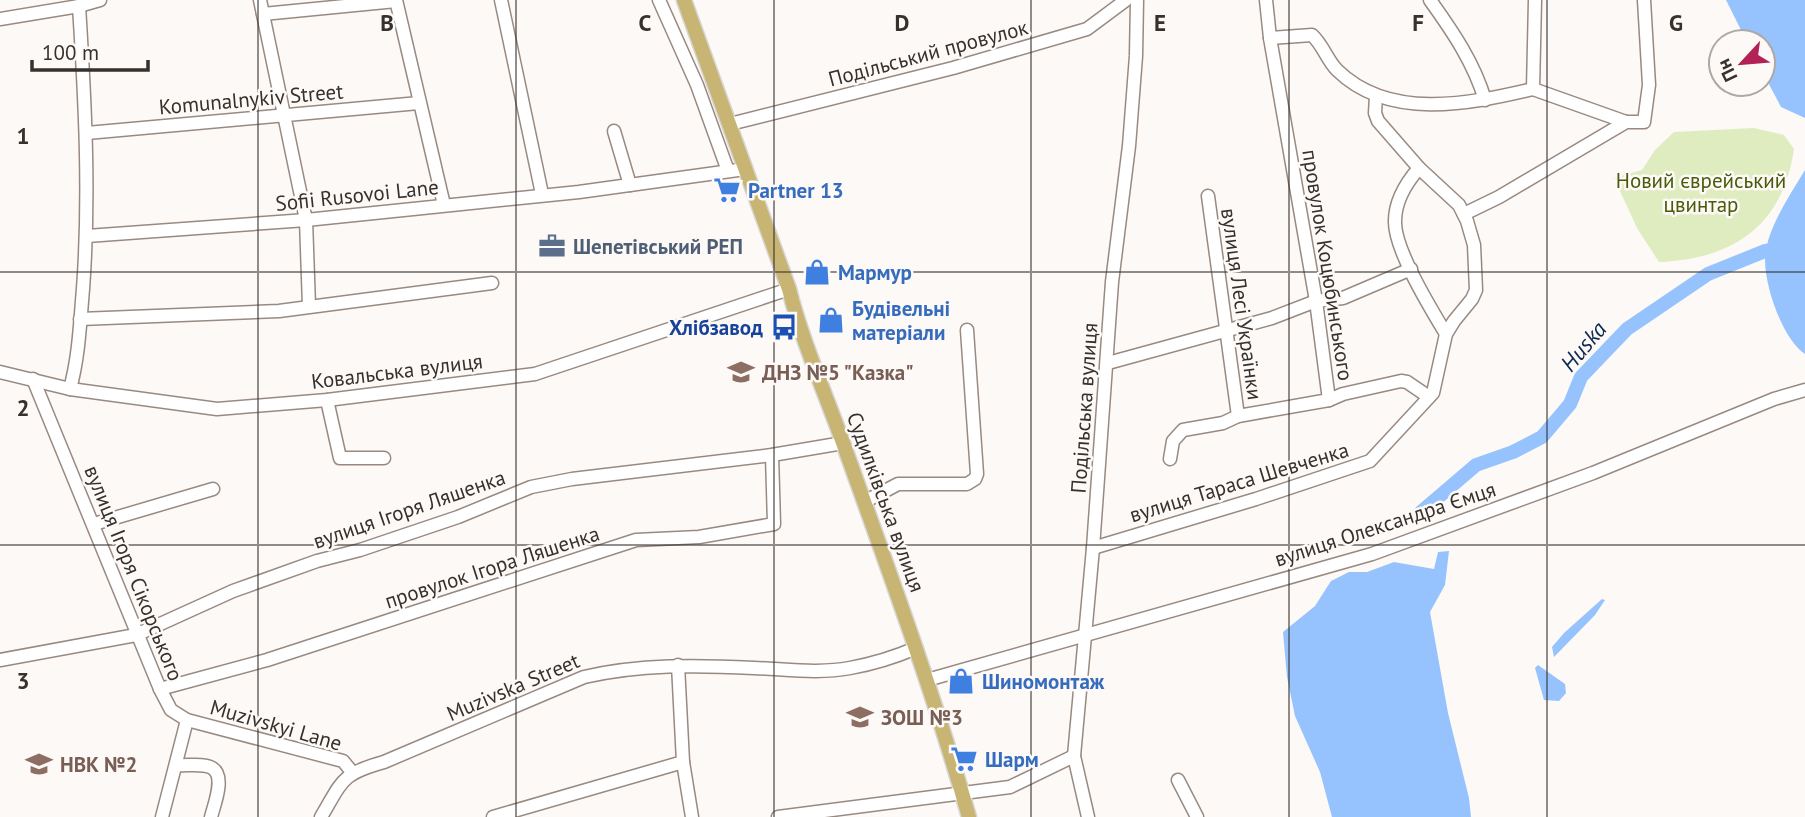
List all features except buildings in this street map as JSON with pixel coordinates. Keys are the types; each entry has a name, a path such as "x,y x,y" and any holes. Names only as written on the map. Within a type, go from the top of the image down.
{"main road":[{"name":"Судилківська вулиця","path":"684,0 916,648 969,817"}],"street":[{"path":"0,19 100,0"},
{"path":"260,0 306,220 309,306"},
{"path":"501,0 542,194"},
{"path":"659,0 697,85 728,171"},
{"name":"Подільський провулок","path":"730,124 953,68 1087,29 1126,0"},
{"name":"Подільська вулиця","path":"1088,817 1074,755 1108,363 1112,282 1132,107 1137,0"},
{"name":"провулок Коцюбинського","path":"1170,459 1172,441 1179,432 1223,423 1238,416 1329,400 1316,301 1270,38 1266,0"},
{"path":"1430,0 1455,35 1479,78 1485,100"},
{"path":"1532,89 1535,0"},
{"path":"1270,38 1312,36 1336,69 1376,96 1411,104 1485,100 1532,89 1626,122 1644,122 1649,85 1644,0"},
{"path":"263,14 396,1 444,205"},
{"path":"70,389 77,363 87,236 87,133 79,6"},
{"path":"1376,96 1378,121 1419,168 1453,199 1464,214 1508,192 1626,122"},
{"name":"Komunalnykiv Street","path":"87,133 419,103"},
{"path":"614,131 630,185"},
{"path":"1419,168 1405,185 1395,218 1398,239 1446,334"},
{"name":"Sofii Rusovoi Lane","path":"87,236 306,220 630,185 745,169"},
{"name":"вулиця Лесі Українки","path":"1208,196 1238,416"},
{"name":"вулиця Тараса Шевченка","path":"1093,548 1370,461 1433,393 1446,334 1476,290 1474,245 1464,214"},
{"path":"1108,363 1289,313 1316,301 1343,298 1411,269"},
{"path":"80,319 279,311 492,283"},
{"name":"Ковальська вулиця","path":"0,372 70,389 217,409 327,400 535,374 789,289"},
{"path":"864,502 898,484 967,484 975,479 977,474 967,330"},
{"name":"вулиця Ігоря Сікорського","path":"33,379 160,689 171,710 187,720"},
{"path":"1329,400 1343,394 1401,381 1407,382 1429,397"},
{"name":"вулиця Олександра Ємця","path":"927,680 1372,554 1593,473 1724,419 1805,390"},
{"path":"327,400 340,458 384,458"},
{"name":"вулиця Ігоря Ляшенка","path":"0,660 136,635 233,591 317,561 360,550 458,517 531,487 572,479 772,455 843,443"},
{"name":"провулок Ігора Ляшенка","path":"160,689 267,660 636,540 699,537 774,524 772,455"},
{"path":"94,524 213,489"},
{"name":"Muzivska Street","path":"352,772 384,762 490,718 569,681 616,670 678,666 804,670 848,668 916,648"},
{"path":"678,666 683,762 692,817"},
{"path":"162,817 187,720"},
{"name":"Muzivskyi Lane","path":"187,720 343,761 352,772"},
{"path":"778,817 1010,788 1074,755"},
{"path":"492,817 683,762"},
{"path":"177,765 208,766 214,770 218,790 211,817"},
{"path":"321,817 341,783 352,772"},
{"path":"1178,780 1197,817"}],"green space":[{"name":"Новий єврейський цвинтар","path":"1754,128 1784,135 1794,149 1788,176 1779,198 1766,217 1750,233 1732,245 1710,254 1659,262 1637,228 1614,178 1642,170 1655,150 1674,132"}],"water":[{"path":"1726,0 1805,0 1805,118 1781,107 1776,98 1777,28 1740,28"},
{"path":"1805,170 1805,354 1796,347 1781,322 1766,275 1765,261 1773,228"},
{"path":"1449,551 1445,585 1430,612 1448,713 1469,798 1471,817 1332,817 1320,772 1295,716 1287,677 1283,632 1315,606 1331,581 1349,572 1367,572 1394,562 1434,569 1438,552"},
{"path":"1602,599 1605,600 1595,615 1554,657 1552,647"},
{"path":"1538,665 1565,684 1566,693 1559,701 1544,700 1535,668"}],"waterway":[{"name":"Huska","path":"1421,512 1476,465 1513,452 1542,437 1570,404 1581,377 1627,329 1708,274 1765,251 1805,246"}],"place":[{"name":"Partner 13","path":"727,190"},
{"name":"Шепетівський РЕП","path":"552,246"},
{"name":"Мармур","path":"817,272"},
{"name":"Будівельні матеріали","path":"831,320"},
{"name":"Хлібзавод","path":"784,327"},
{"name":"ДНЗ №5 \"Казка\"","path":"741,372"},
{"name":"Шиномонтаж","path":"961,681"},
{"name":"ЗОШ №3","path":"860,717"},
{"name":"Шарм","path":"964,759"},
{"name":"НВК №2","path":"39,764"}]}
